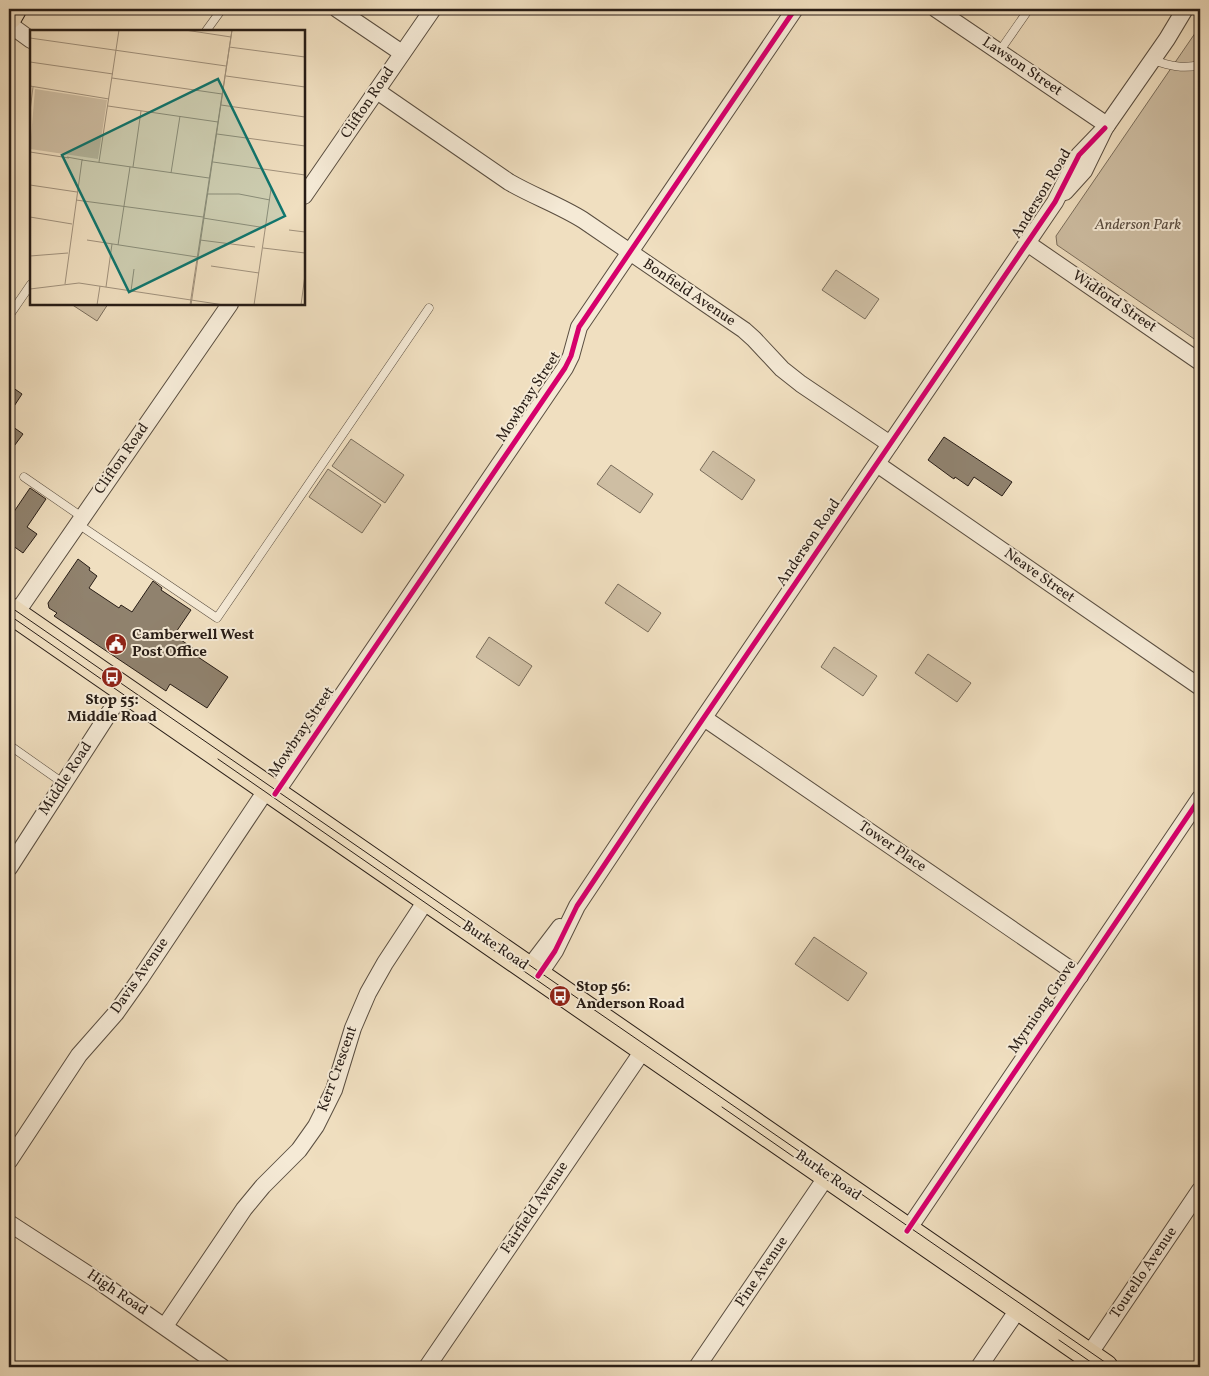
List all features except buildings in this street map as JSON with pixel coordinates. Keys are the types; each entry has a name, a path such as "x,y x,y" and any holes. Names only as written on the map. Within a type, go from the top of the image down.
{"highway":[{"path":"9,16 13,9"}],"main road":[{"name":"Burke Road","path":"12,613 1096,1361"}],"street":[{"path":"337,9 402,53"},
{"name":"Clifton Road","path":"305,195 433,9"},
{"name":"Mowbray Street","path":"271,791 565,368 571,356 580,327 795,9"},
{"name":"Lawson Street","path":"936,9 1106,127"},
{"name":"Anderson Road","path":"533,972 546,943 577,906 1055,202 1084,171 1106,127 1153,60 1185,9"},
{"name":"Anderson Road","path":"1167,39 1190,18 1196,9"},
{"path":"9,24 30,39"},
{"name":"Bonfield Avenue","path":"377,91 510,182 572,213 744,330 782,369 801,384 890,444"},
{"name":"Widford Street","path":"1027,243 1200,362"},
{"name":"Clifton Road","path":"12,613 80,520 229,305"},
{"name":"Neave Street","path":"877,464 1200,687"},
{"name":"Middle Road","path":"9,868 124,690"},
{"name":"Tower Place","path":"704,718 1080,976"},
{"name":"Davis Avenue","path":"9,1161 79,1055 116,1012 140,979 271,791"},
{"name":"Myrniong Grove","path":"907,1231 1200,798"},
{"name":"Kerr Crescent","path":"165,1326 248,1203 298,1150 316,1126 334,1090 353,1028 368,993 385,963 427,899"},
{"name":"Fairfield Avenue","path":"427,1367 644,1049"},
{"name":"Pine Avenue","path":"697,1367 828,1176"},
{"name":"Tourello Avenue","path":"1096,1361 1200,1190"},
{"name":"High Road","path":"9,1223 100,1282 222,1367"},
{"path":"978,1367 1019,1308"}],"lane":[{"path":"207,30 222,9"},
{"path":"999,52 1029,9"},
{"path":"1153,60 1171,66 1186,68 1200,65"},
{"path":"9,316 30,285"},
{"path":"24,477 80,520 217,618 429,308"},
{"path":"9,745 63,783"}],"green space":[{"name":"Anderson Park","path":"1200,26 1200,343 1057,245 1056,236"},
{"path":"836,270 879,299 865,319 822,290"},
{"path":"73,305 107,305 97,321"},
{"path":"351,439 404,475 385,503 332,466"},
{"path":"713,451 755,480 742,500 700,470"},
{"path":"611,465 653,494 640,513 597,484"},
{"path":"328,469 381,505 362,533 309,497"},
{"path":"618,584 661,613 648,632 605,603"},
{"path":"489,637 532,666 519,686 476,657"},
{"path":"834,647 877,676 863,696 821,667"},
{"path":"928,654 971,683 957,702 915,673"},
{"path":"814,937 867,973 848,1001 795,964"}],"tram line":[{"path":"9,606 1112,1367"},
{"path":"9,615 127,697"},
{"path":"218,759 567,1001"},
{"path":"722,1107 837,1187"},
{"path":"1059,1340 1098,1367"}],"cycle path":[{"path":"275,794 565,368 571,356 579,327 795,9"},
{"path":"538,976 555,951 577,906 645,804 1055,202 1079,155 1105,128"},
{"path":"907,1231 1200,798"}],"place":[{"name":"Camberwell West Post Office","path":"116,644"},
{"name":"Stop 55: Middle Road","path":"112,677"},
{"name":"Stop 56: Anderson Road","path":"560,996"}]}
